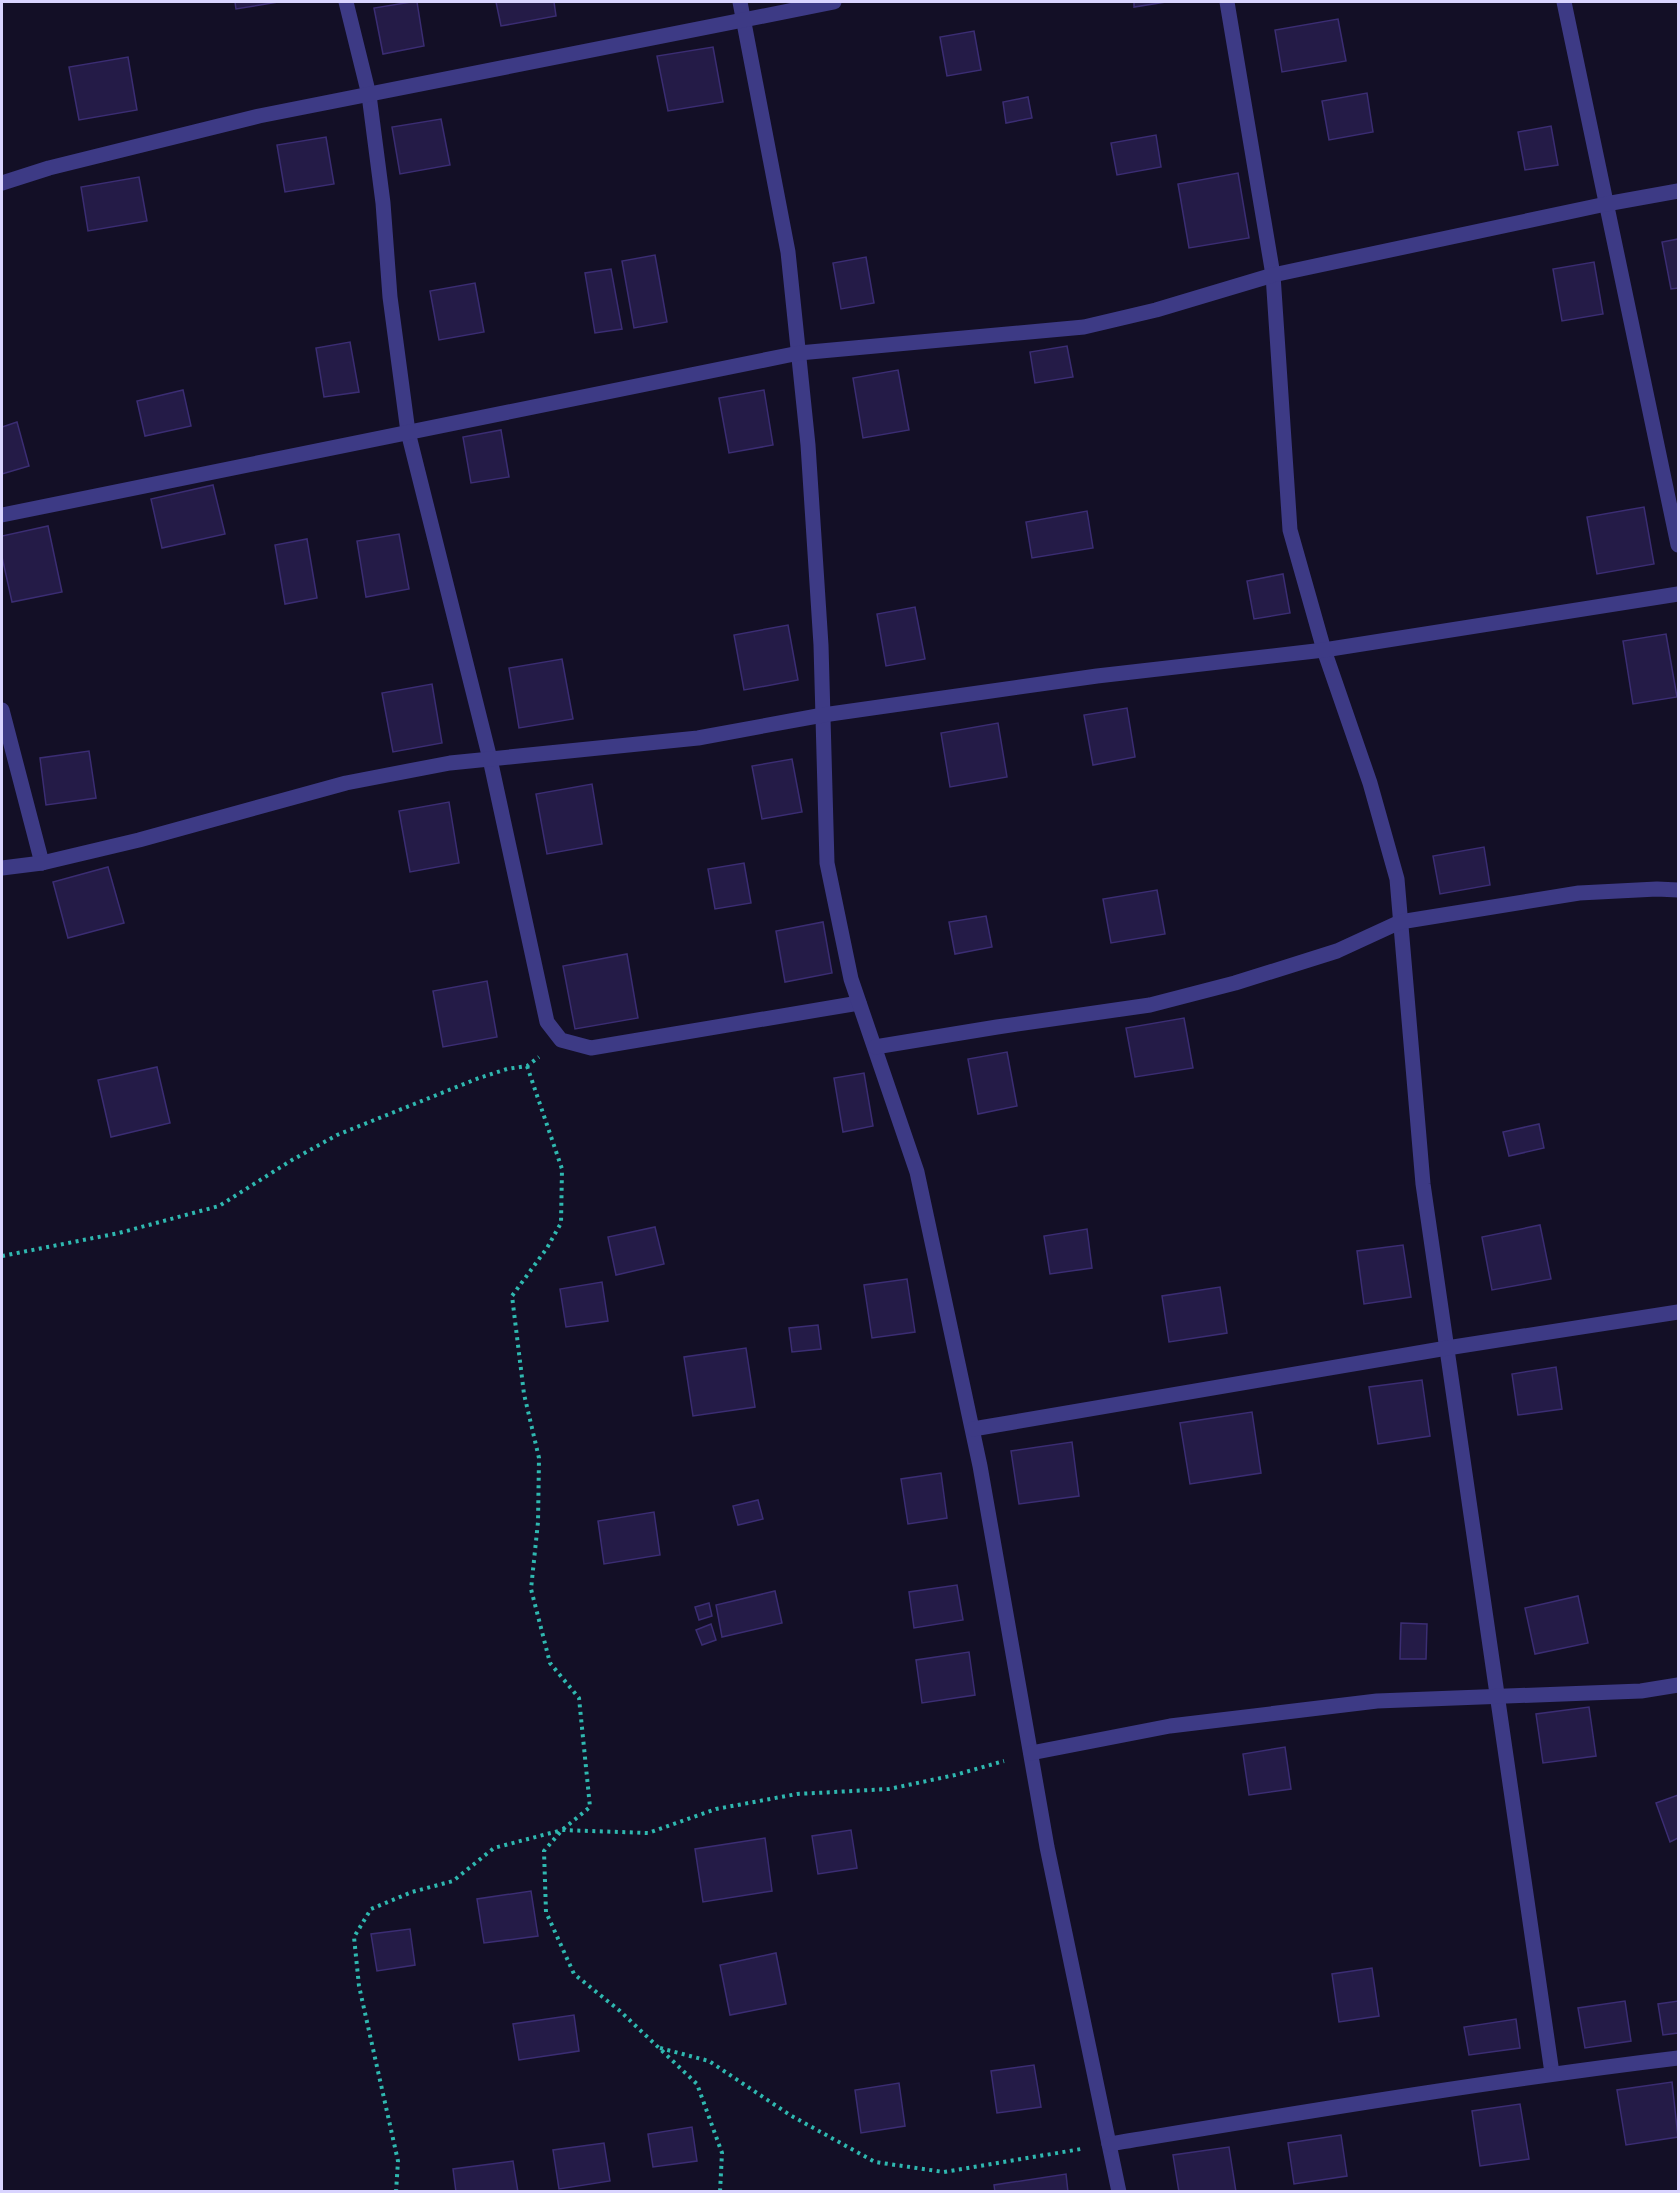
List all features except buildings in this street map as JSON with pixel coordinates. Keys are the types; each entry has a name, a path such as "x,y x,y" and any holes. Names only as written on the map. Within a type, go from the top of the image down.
{"street":[{"path":"346,2 369,95 383,203 390,297 408,432 490,759 547,1022 561,1040 591,1048 859,1003"},
{"path":"740,2 788,252 799,352 808,445 821,645 827,863 850,979 917,1172 973,1429 1047,1847 1119,2192"},
{"path":"2,183 50,168 259,116 834,2"},
{"path":"1227,2 1273,276 1290,530 1324,650 1370,783 1397,879 1423,1184 1552,2073"},
{"path":"1564,2 1678,544"},
{"path":"2,515 799,352 1084,327 1156,310 1273,276 1606,204 1678,191"},
{"path":"2,868 42,863 139,840 346,783 450,763 698,738 823,715 1097,676 1324,650 1678,594"},
{"path":"2,710 42,863"},
{"path":"875,1047 1150,1005 1235,983 1337,951 1400,922 1579,892 1678,890"},
{"path":"973,1429 1447,1348 1678,1312"},
{"path":"1030,1753 1170,1726 1377,1701 1641,1690 1678,1685"},
{"path":"1109,2144 1403,2095 1552,2073 1678,2058"}],"path":[{"path":"2,1256 118,1233 219,1206 291,1160 337,1135 479,1078 507,1069 527,1066 561,1040"},
{"path":"527,1066 562,1169 561,1223 547,1248 512,1296 524,1394 539,1458 538,1522 531,1589 550,1663 579,1698 590,1807 562,1830 544,1851 546,1912 574,1974 620,2011 697,2084 722,2153 720,2192"},
{"path":"396,2192 398,2161 359,1986 354,1937 371,1909 412,1892 453,1881 494,1848 562,1830 648,1833 716,1809 797,1794 889,1789 955,1775 1030,1753"},
{"path":"659,2048 709,2061 790,2115 875,2162 944,2172 1109,2144"}]}
